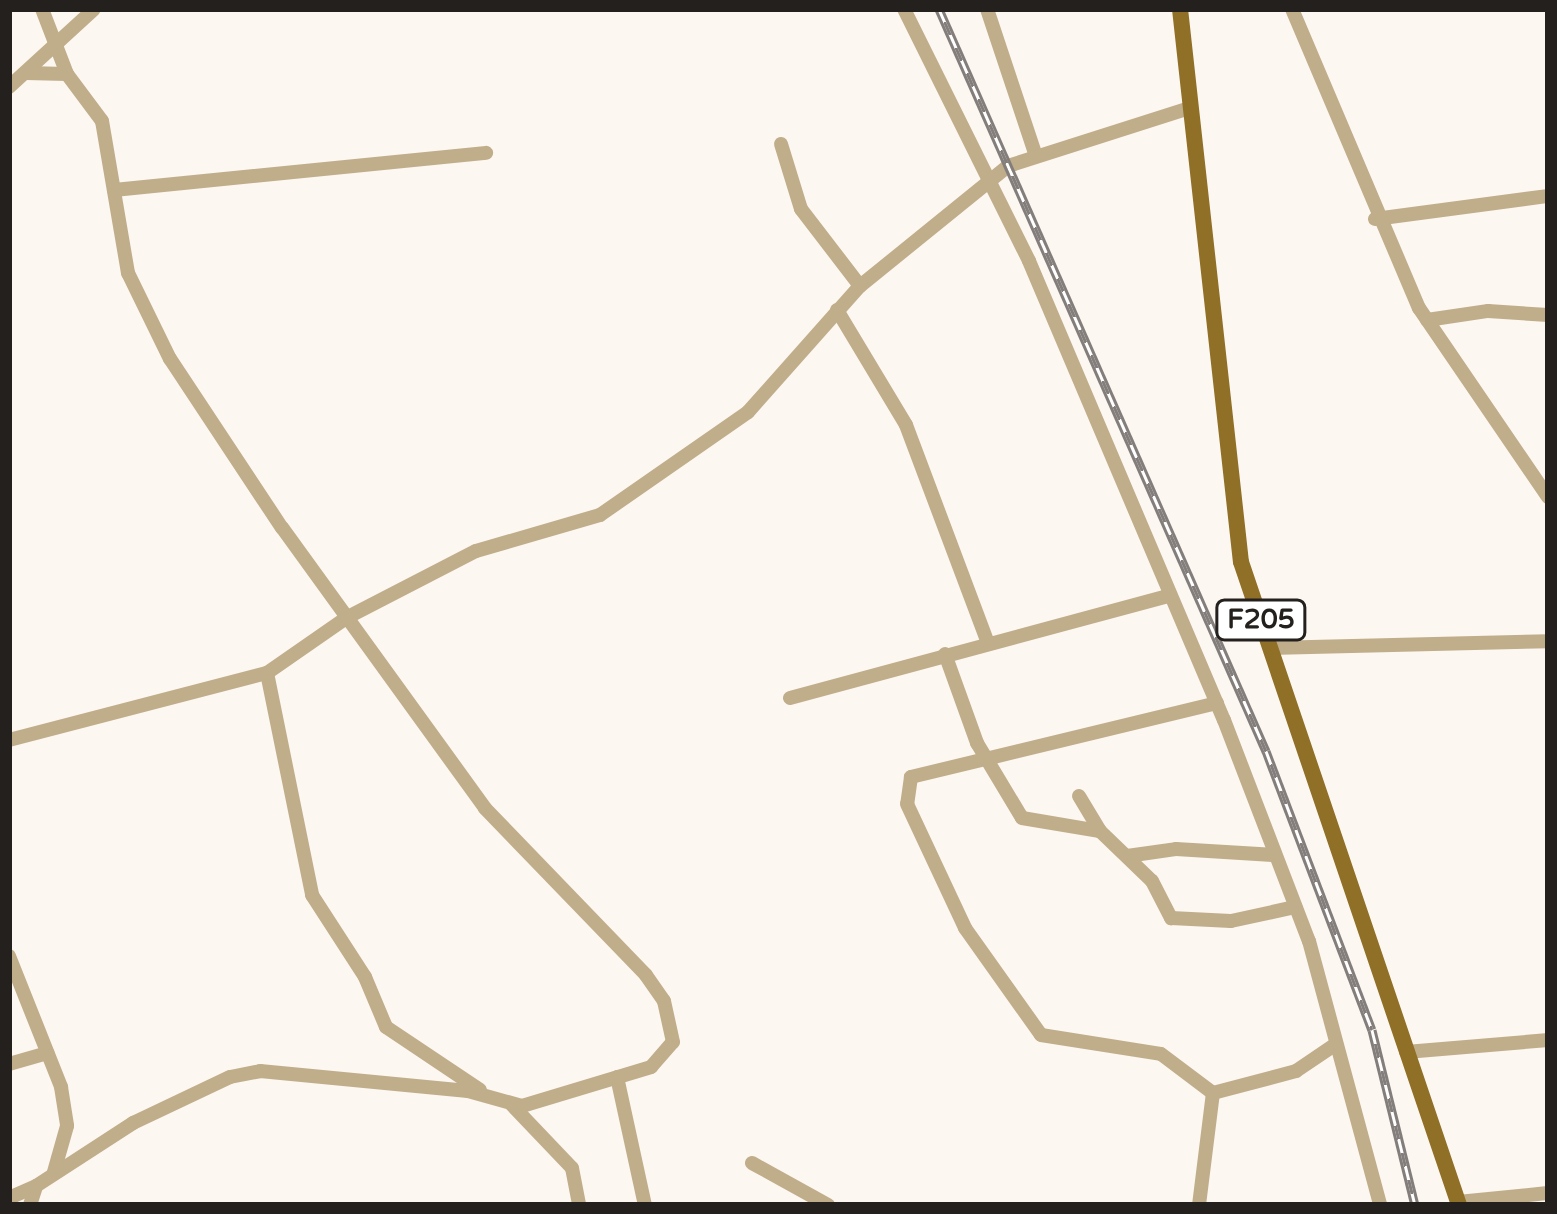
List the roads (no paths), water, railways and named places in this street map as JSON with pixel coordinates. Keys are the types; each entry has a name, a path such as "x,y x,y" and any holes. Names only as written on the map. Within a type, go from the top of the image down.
{"main road":[{"name":"F205","path":"1180,9 1231,506 1270,648 1459,1203"}],"street":[{"path":"42,9 67,74 102,121 128,273 170,358 346,618 513,842 626,951 664,1001 669,1051 651,1067 512,1105"},
{"path":"9,87 94,9"},
{"path":"904,9 1029,261 1217,703 1294,907 1380,1205"},
{"path":"987,9 1036,156"},
{"path":"1292,9 1375,219 1427,320 1548,497"},
{"path":"26,73 67,74"},
{"path":"9,740 267,673 346,618 476,550 600,515 748,412 860,286 986,182 1036,156 1190,108"},
{"path":"781,145 801,209 860,286"},
{"path":"114,190 486,153"},
{"path":"1375,219 1548,196"},
{"path":"837,310 906,424 988,643"},
{"path":"1427,320 1488,310 1548,315"},
{"path":"790,698 1168,596"},
{"path":"1270,648 1548,641"},
{"path":"945,654 986,758 1022,818 1100,831"},
{"path":"267,673 312,895 365,977 386,1028 492,1097 512,1105 572,1168 579,1205"},
{"path":"1213,1093 1161,1054 1041,1036 1010,999 965,928 904,786 911,777 1217,703"},
{"path":"1078,796 1100,831 1152,881 1162,909 1184,922 1294,907"},
{"path":"1127,856 1176,849 1274,855"},
{"path":"9,956 47,1053 67,1126 52,1175"},
{"path":"1406,1052 1548,1040"},
{"path":"1213,1093 1295,1071 1336,1044"},
{"path":"9,1064 47,1053"},
{"path":"9,1198 36,1186 133,1123 245,1074 492,1097"},
{"path":"617,1077 646,1205"},
{"path":"1199,1205 1213,1093"},
{"path":"752,1163 828,1205"},
{"path":"30,1205 36,1186"},
{"path":"1459,1203 1519,1201 1548,1193"}],"railway":[{"path":"939,9 1266,751 1372,1030 1415,1205"}]}
